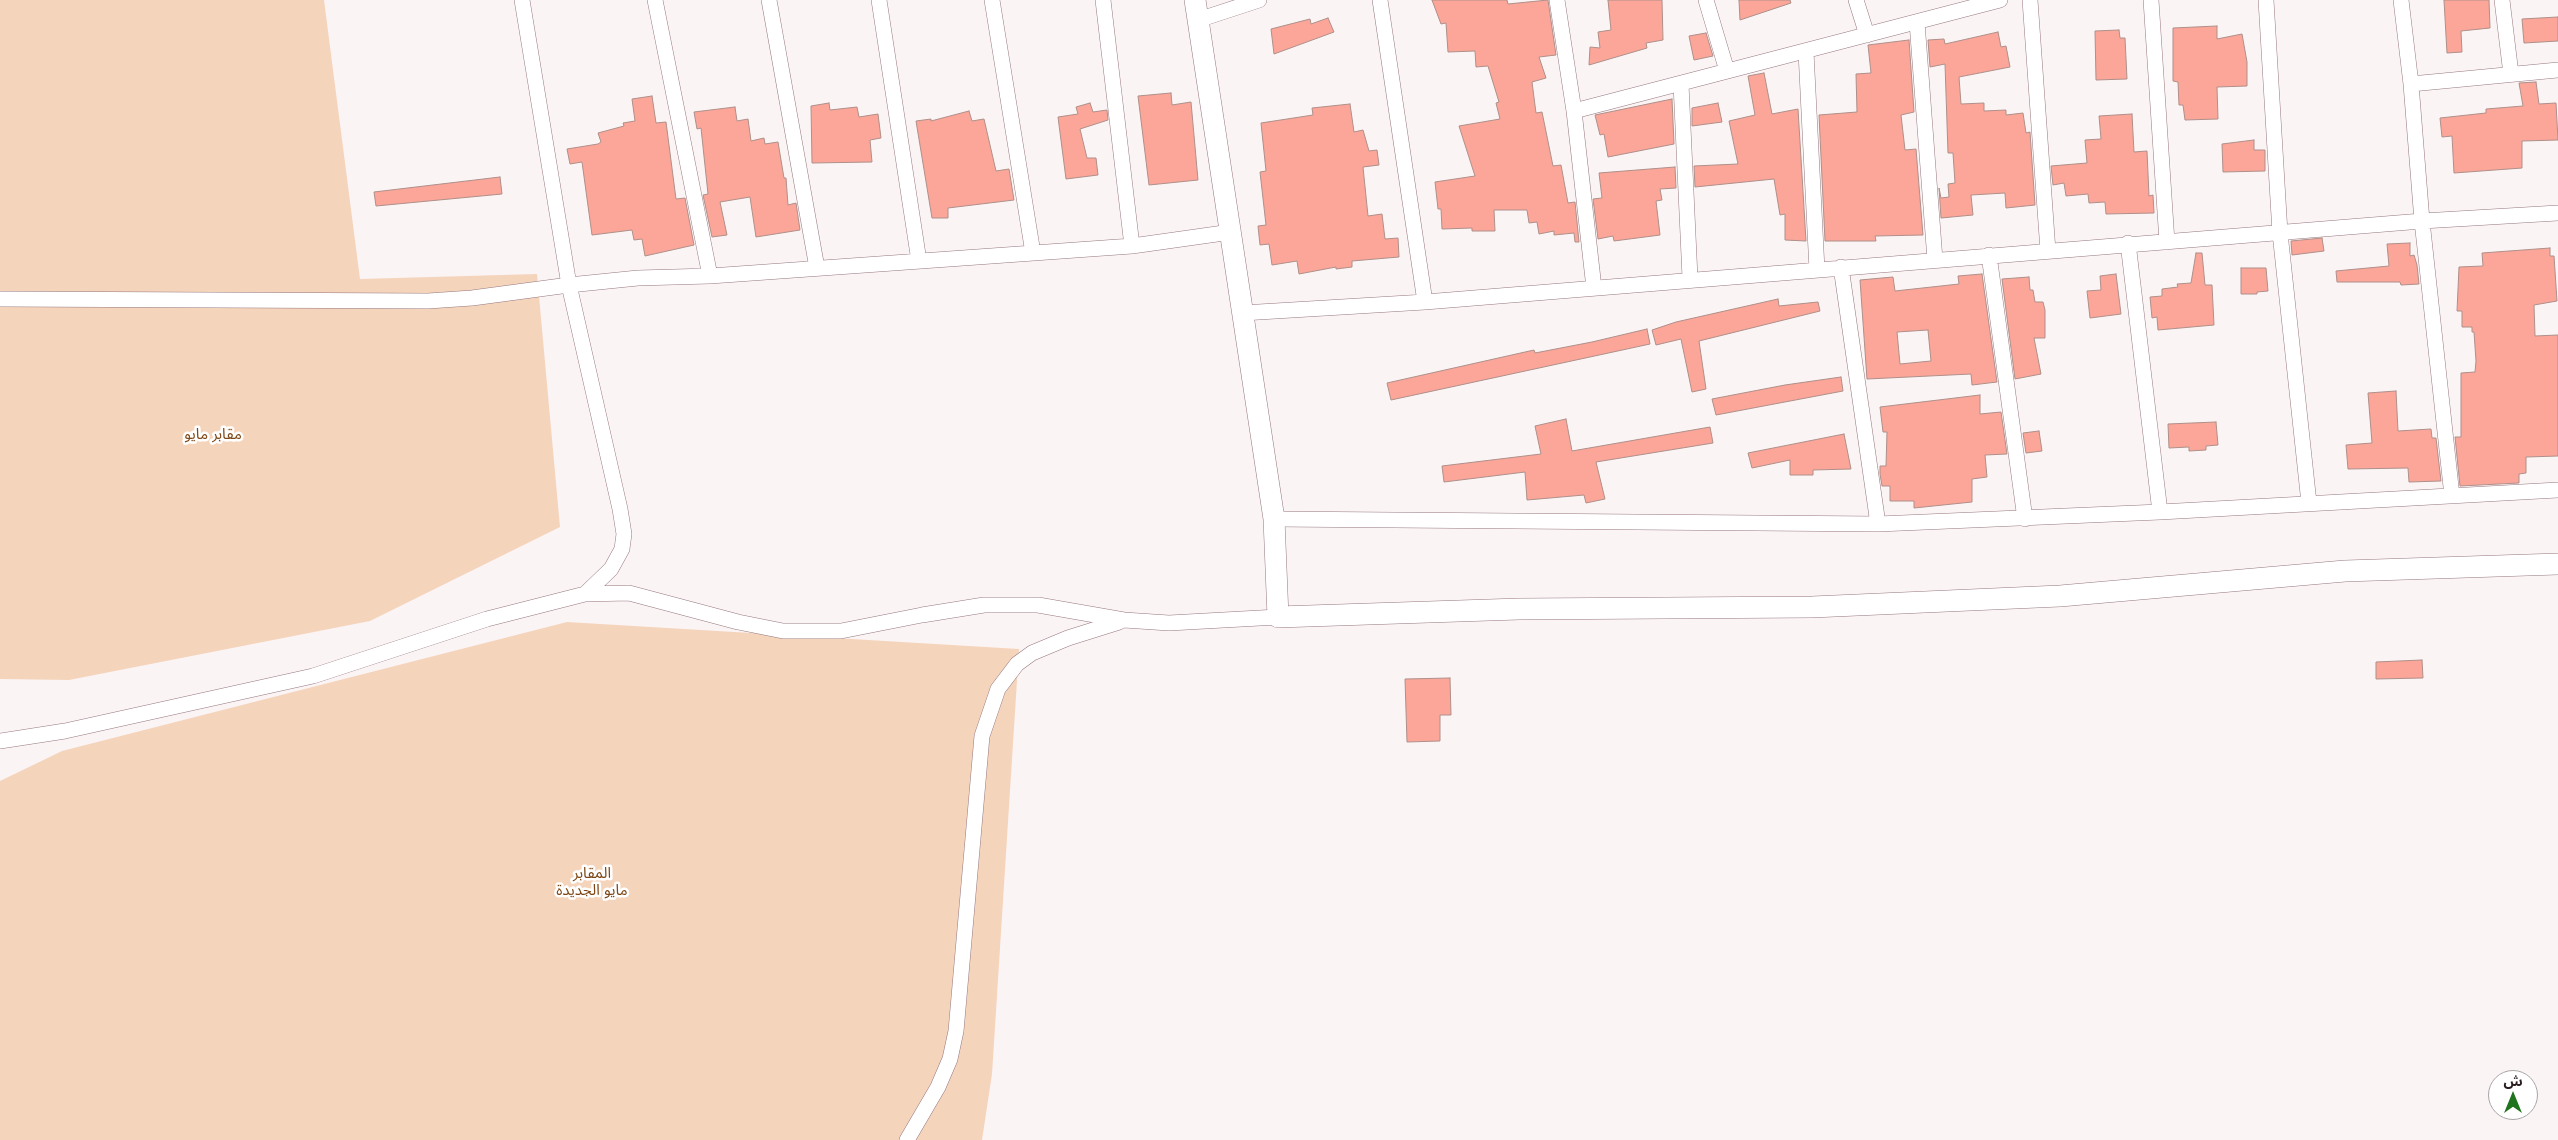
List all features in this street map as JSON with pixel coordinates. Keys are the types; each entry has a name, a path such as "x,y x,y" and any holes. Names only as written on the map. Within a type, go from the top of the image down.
{"street":[{"path":"522,0 568,285 620,509 624,534 622,549 611,569 585,594"},
{"path":"655,0 710,276"},
{"path":"769,0 817,268"},
{"path":"880,0 918,261"},
{"path":"992,0 1033,253"},
{"path":"1103,0 1132,246"},
{"path":"1259,0 1197,10 1274,519 1278,617"},
{"path":"1380,0 1425,302"},
{"path":"1557,0 1574,111 1594,288"},
{"path":"1706,0 1728,71"},
{"path":"1856,0 1867,35"},
{"path":"1574,111 1806,52 1982,2 2000,0"},
{"path":"2030,0 2048,251"},
{"path":"2152,0 2167,242"},
{"path":"2266,0 2280,233 2309,503"},
{"path":"2401,0 2411,84 2422,221 2452,496"},
{"path":"2502,0 2511,74"},
{"path":"1917,22 1935,260"},
{"path":"1806,52 1817,270"},
{"path":"2411,84 2558,70"},
{"path":"1681,84 1690,278"},
{"path":"1242,313 1425,302 1690,278 1817,270 2422,221 2558,213"},
{"path":"0,299 428,301 472,298 638,278 710,276 1132,246 1230,232"},
{"path":"2128,244 2160,512"},
{"path":"1989,255 2025,519"},
{"path":"1841,267 1878,524"},
{"path":"1274,519 1878,524 2025,519 2558,490"},
{"path":"0,741 64,731 313,676 487,619 551,600 585,594 629,593 783,631 841,631 922,614 984,605 1038,605 1124,620 1169,622 1519,609 1812,607 2060,596 2345,571 2558,564"},
{"path":"907,1140 938,1087 950,1059 956,1030 982,736 998,689 1017,664 1032,653 1068,638 1124,620"}],"green space":[{"name":"مقابر مايو","path":"0,0 324,0 360,279 537,274 560,527 370,621 69,680 0,679"},
{"name":"المقابر مايو الجديدة","path":"567,622 1019,649 992,1074 982,1140 0,1140 0,781 62,751"}],"building":[{"path":"1432,0 1507,0 1508,4 1548,0 1556,55 1539,57 1546,78 1532,82 1536,113 1542,112 1553,166 1561,165 1568,203 1575,202 1579,242 1575,242 1574,233 1554,235 1554,231 1539,234 1537,222 1529,223 1527,210 1494,210 1495,231 1472,231 1472,228 1442,229 1441,209 1438,209 1435,182 1475,176 1459,126 1500,119 1496,103 1499,102 1488,66 1476,67 1475,51 1448,52 1446,23 1441,24"},
{"path":"1608,0 1662,0 1663,40 1646,43 1647,48 1589,65 1590,47 1600,48 1598,32 1611,30"},
{"path":"1739,0 1790,0 1791,3 1740,20"},
{"path":"2444,0 2489,0 2490,28 2461,31 2462,52 2447,53"},
{"path":"2558,17 2558,41 2524,43 2522,19"},
{"path":"1328,18 1334,32 1274,54 1271,29 1310,19 1311,24"},
{"path":"2217,26 2217,39 2242,34 2247,62 2247,86 2217,87 2218,119 2185,120 2183,105 2179,105 2178,82 2173,81 2173,28"},
{"path":"2119,30 2120,38 2125,38 2127,79 2096,80 2095,31"},
{"path":"1998,32 2001,47 2006,46 2010,67 1959,77 1961,104 1984,103 1984,111 2006,110 2006,115 2023,113 2026,133 2030,132 2035,205 2006,208 2005,193 1971,195 1973,215 1941,218 1939,188 1941,198 1949,197 1948,184 1955,183 1953,153 1948,153 1945,64 1930,67 1928,40 1944,39 1945,44"},
{"path":"1706,33 1713,56 1694,60 1689,36"},
{"path":"1909,40 1914,112 1901,115 1905,150 1916,149 1923,235 1875,236 1876,241 1825,241 1819,115 1857,112 1856,74 1871,73 1868,45"},
{"path":"1764,73 1772,114 1798,109 1806,241 1785,240 1785,214 1780,215 1774,179 1695,187 1694,166 1738,164 1729,121 1755,115 1748,76"},
{"path":"2536,82 2539,104 2556,103 2558,140 2522,141 2522,168 2454,173 2452,136 2442,137 2440,118 2486,113 2486,109 2523,106 2519,83"},
{"path":"1171,93 1172,105 1191,102 1198,180 1149,185 1138,96"},
{"path":"652,96 656,123 666,122 676,199 685,198 694,245 645,256 642,239 634,240 632,230 592,235 582,162 570,164 567,149 598,144 601,142 598,133 624,126 623,123 635,121 632,99"},
{"path":"1672,99 1674,144 1608,157 1604,134 1600,135 1595,115"},
{"path":"829,103 830,110 857,107 859,117 878,114 881,138 870,140 872,162 812,163 811,106"},
{"path":"1090,103 1093,112 1107,110 1108,120 1080,129 1087,158 1096,158 1098,175 1066,179 1058,117 1078,114 1076,107"},
{"path":"1718,103 1722,122 1692,126 1692,108"},
{"path":"1350,104 1354,132 1363,130 1369,151 1377,150 1379,165 1363,167 1368,216 1382,214 1385,239 1398,238 1399,257 1352,261 1352,267 1336,269 1336,267 1299,274 1297,261 1272,265 1269,244 1260,245 1258,226 1266,225 1260,172 1266,171 1261,123 1313,115 1312,108"},
{"path":"735,107 737,121 748,119 751,141 764,138 765,144 778,142 784,178 786,178 788,205 796,203 800,230 756,237 750,197 720,202 727,235 712,237 703,195 708,194 701,128 697,129 694,112"},
{"path":"969,111 972,121 984,119 996,171 1009,169 1014,200 948,208 948,218 932,218 916,121 931,119 931,121"},
{"path":"2132,114 2134,152 2147,151 2149,196 2153,195 2154,213 2106,214 2105,202 2089,203 2088,194 2066,196 2064,183 2053,185 2051,166 2087,163 2085,140 2101,139 2099,116"},
{"path":"2254,140 2254,150 2265,150 2265,171 2223,172 2222,144"},
{"path":"1675,167 1676,188 1660,189 1662,200 1656,201 1660,235 1614,241 1613,236 1598,239 1593,199 1602,198 1599,173"},
{"path":"500,177 502,194 376,206 374,192"},
{"path":"2322,238 2324,251 2292,255 2291,241"},
{"path":"2410,243 2410,256 2414,255 2419,284 2401,285 2400,282 2337,282 2336,271 2389,266 2387,244"},
{"path":"2550,248 2550,256 2554,256 2557,301 2534,305 2535,336 2558,335 2558,456 2526,457 2526,473 2519,474 2519,483 2460,486 2455,437 2461,437 2461,373 2475,372 2476,361 2474,332 2472,332 2472,327 2462,327 2462,311 2457,311 2459,267 2483,266 2482,253"},
{"path":"2196,253 2202,253 2205,285 2212,285 2214,325 2158,330 2157,317 2152,318 2150,297 2162,296 2162,289 2178,287 2177,284 2191,283"},
{"path":"2241,268 2266,268 2268,291 2257,292 2257,294 2241,294"},
{"path":"1982,274 1997,382 1972,385 1971,374 1867,379 1860,280 1893,277 1895,291 1959,284 1958,276","holes":["1928,330 1931,361 1900,364 1897,332"]},
{"path":"2116,274 2121,314 2090,318 2087,291 2101,290 2100,276"},
{"path":"2029,277 2030,290 2033,290 2035,302 2043,302 2045,310 2045,338 2034,338 2041,374 2015,379 2002,279"},
{"path":"1778,299 1779,306 1818,302 1820,311 1699,341 1706,389 1692,392 1681,339 1656,345 1652,330 1676,322"},
{"path":"1647,329 1650,344 1391,400 1387,383 1534,350 1535,353"},
{"path":"1841,377 1843,391 1716,415 1712,399 1785,385"},
{"path":"2396,391 2398,431 2431,429 2432,438 2436,438 2441,481 2409,482 2408,468 2348,469 2346,445 2372,443 2368,393"},
{"path":"1980,395 1980,414 2001,412 2007,454 1985,455 1987,477 1972,479 1972,502 1914,508 1914,501 1890,501 1890,486 1882,486 1880,474 1880,466 1886,466 1887,432 1883,432 1880,407"},
{"path":"1566,419 1572,451 1710,427 1713,443 1596,462 1605,499 1586,503 1584,495 1527,500 1525,472 1444,482 1442,466 1541,454 1535,426"},
{"path":"2216,422 2218,445 2206,446 2206,450 2189,451 2189,447 2169,448 2168,424"},
{"path":"2039,431 2042,451 2026,453 2023,433"},
{"path":"1844,434 1851,469 1813,470 1813,475 1790,475 1790,460 1752,468 1748,453"},
{"path":"2422,660 2423,678 2376,679 2376,662"},
{"path":"1450,678 1451,715 1440,715 1440,741 1407,742 1405,679"}]}
